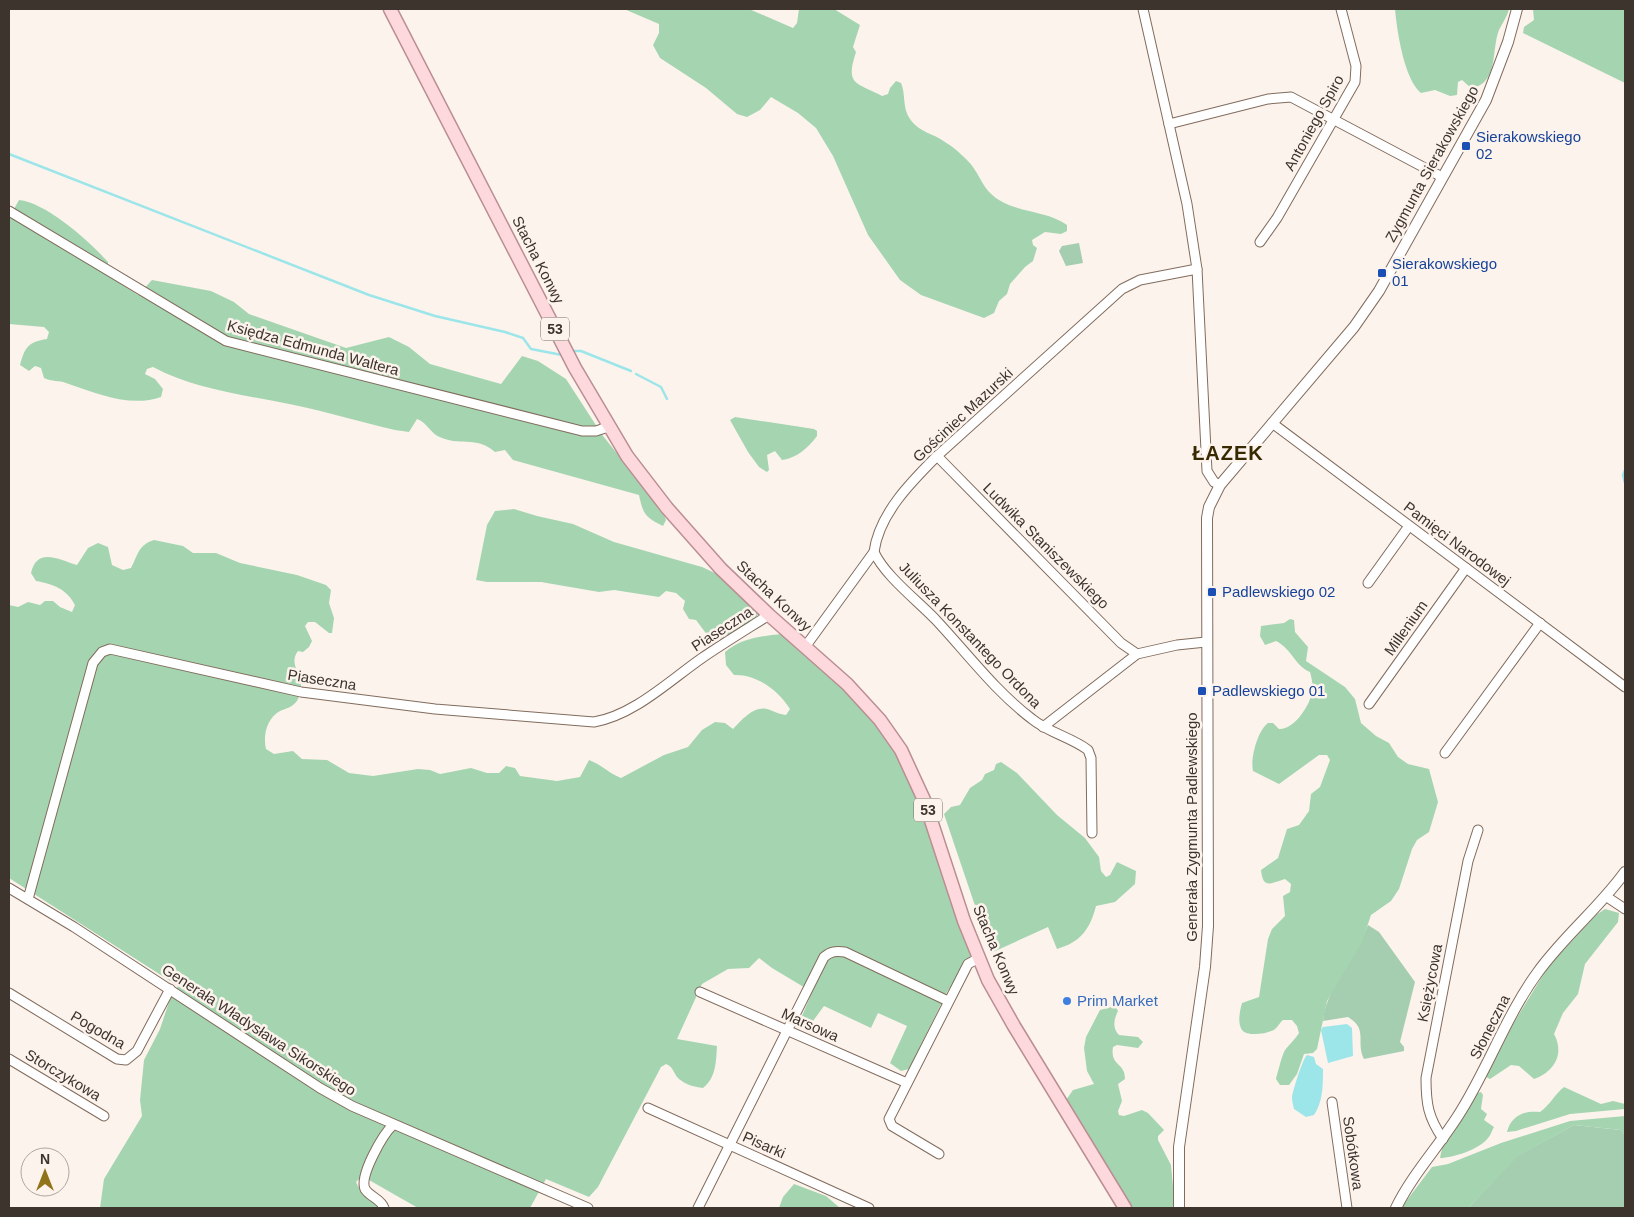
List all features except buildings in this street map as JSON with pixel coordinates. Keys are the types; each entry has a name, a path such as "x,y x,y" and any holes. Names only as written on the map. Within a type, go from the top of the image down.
{"main road":[{"name":"Stacha Konwy","path":"390,9 571,360 608,426 634,466 675,518 721,568 769,615 866,703 894,739 908,762 925,802 979,958 1014,1026 1125,1208"}],"street":[{"path":"1143,9 1187,204 1196,269 1206,463 1209,476 1220,485"},
{"name":"Antoniego Spiro","path":"1260,242 1335,119 1356,76 1354,58 1342,9"},
{"name":"Zygmunta Sierakowskiego","path":"1220,485 1368,308 1492,86 1508,42 1516,9"},
{"path":"1169,124 1285,96 1301,100 1442,177"},
{"name":"Księdza Edmunda Waltera","path":"9,212 226,341 582,431 596,431 608,426"},
{"name":"Gościniec Mazurski","path":"805,647 874,552 876,543 897,500 909,484 937,456 1122,289 1140,280 1196,269"},
{"name":"Pamięci Narodowej","path":"1272,423 1625,687"},
{"name":"Ludwika Staniszewskiego","path":"937,456 1121,643 1137,654"},
{"name":"Generała Zygmunta Padlewskiego","path":"1179,1208 1179,1147 1205,967 1208,926 1207,518 1209,506 1220,485"},
{"path":"1368,583 1409,526"},
{"name":"Juliusza Konstantego Ordona","path":"874,552 882,566 937,621 983,672 1029,717 1043,727 1137,654 1183,644 1206,642"},
{"name":"Millenium","path":"1369,704 1466,568"},
{"name":"Piaseczna","path":"28,899 93,663 102,652 110,649 301,692 435,709 594,722 615,717 631,708 713,650 769,615"},
{"path":"1445,753 1540,623"},
{"path":"1043,727 1082,745 1090,754 1092,833"},
{"name":"Księżycowa","path":"1443,1139 1434,1126 1426,1104 1426,1078 1468,861 1478,830"},
{"name":"Słoneczna","path":"1396,1208 1410,1184 1462,1110 1533,980 1559,946 1607,897 1625,872"},
{"name":"Generała Władysława Sikorskiego","path":"9,888 170,989 320,1088 352,1106 392,1125 588,1208"},
{"path":"1607,897 1625,909"},
{"path":"698,1208 824,957 836,951 845,952 948,1001"},
{"path":"939,1154 891,1124 890,1114 968,964 979,958"},
{"name":"Pogodna","path":"9,993 117,1058 126,1060 137,1051 170,989"},
{"name":"Marsowa","path":"700,992 907,1083"},
{"name":"Storczykowa","path":"9,1059 104,1116"},
{"name":"Sobótkowa","path":"1332,1102 1347,1208"},
{"name":"Pisarki","path":"648,1108 869,1208"},
{"path":"384,1208 366,1190 363,1183 364,1175 380,1142 392,1125"}],"green space":[{"path":"624,9 749,9 793,28 797,23 799,9 834,9 860,25 853,47 856,52 852,71 855,81 859,85 882,96 888,94 896,81 901,83 906,110 914,124 961,154 971,164 984,185 993,195 1007,204 1059,220 1067,225 1067,231 1061,234 1045,232 1032,240 1033,245 1037,248 1033,261 1010,284 1007,294 999,301 994,313 984,318 921,295 900,280 868,235 833,156 816,128 798,113 771,97 760,110 747,117 737,114 706,88 660,58 653,45 659,33 659,24"},
{"path":"1395,9 1509,9 1499,30 1490,73 1486,80 1480,85 1471,88 1462,80 1458,82 1457,95 1450,96 1435,90 1421,93 1410,77 1402,54"},
{"path":"1533,9 1625,9 1625,83 1523,33 1524,27 1534,20"},
{"path":"19,200 42,208 67,224 108,262 108,276 138,295 152,280 211,291 234,302 249,314 346,348 389,337 409,347 430,364 501,384 522,356 538,361 566,379 603,436 661,508 666,520 663,526 646,514 639,495 513,460 505,450 495,452 482,444 442,438 417,419 409,432 395,430 307,408 204,386 169,375 153,367 147,369 145,374 155,379 163,389 161,397 137,401 113,398 44,378 41,368 35,366 29,371 20,365 28,346 47,339 49,332 44,327 9,324 9,218"},
{"path":"1079,243 1083,263 1066,266 1059,251 1062,246"},
{"path":"735,417 814,429 817,431 817,436 806,448 793,457 782,460 775,451 767,455 769,470 767,472 759,467 748,452 730,420"},
{"path":"514,509 573,524 614,542 702,567 715,573 759,613 753,622 719,639 708,636 696,620 689,619 683,609 685,601 676,593 666,591 659,597 614,590 599,592 541,582 487,582 476,580 487,525 495,511"},
{"path":"154,540 183,546 193,553 216,553 240,563 297,575 326,585 331,590 329,603 334,618 332,633 329,633 315,622 308,622 305,626 312,641 303,652 298,651 294,662 300,678 301,691 294,704 271,718 265,733 265,744 266,749 274,754 293,751 302,759 327,760 349,773 373,776 418,769 430,770 440,774 471,768 487,773 499,773 506,766 515,768 520,776 557,781 580,777 589,760 621,778 664,755 688,747 702,730 715,722 725,723 733,729 748,714 757,710 767,709 786,715 790,709 774,690 751,677 734,675 726,665 725,652 745,641 782,634 860,701 888,737 912,783 971,956 947,992 909,1069 901,1071 890,1063 907,1026 878,1013 871,1028 824,1006 813,1021 802,1016 812,992 759,958 749,968 728,969 702,984 677,1039 717,1046 711,1079 703,1088 694,1086 679,1079 666,1064 661,1067 598,1187 589,1197 546,1179 530,1208 418,1208 369,1180 360,1178 356,1182 358,1186 381,1208 100,1208 104,1179 142,1116 140,1100 144,1060 160,1029 170,999 178,986 9,878 9,605 18,607 28,602 40,605 45,601 53,601 60,607 72,612 75,605 64,591 36,581 31,573 38,560 50,557 77,565 88,548 98,543 108,547 112,565 123,570 131,568 142,548"},
{"path":"1290,619 1294,620 1295,632 1308,647 1306,661 1345,687 1355,699 1361,723 1376,736 1389,743 1398,757 1408,764 1429,769 1438,802 1429,832 1417,840 1412,849 1399,889 1391,901 1371,915 1362,942 1327,1001 1317,1049 1313,1053 1304,1054 1297,1074 1289,1085 1280,1085 1276,1079 1283,1054 1299,1033 1297,1026 1292,1020 1283,1020 1272,1031 1248,1034 1240,1027 1239,1020 1242,1003 1259,997 1268,939 1272,929 1285,916 1283,896 1290,892 1291,884 1285,879 1266,883 1261,870 1278,858 1287,829 1299,825 1309,811 1311,794 1320,787 1330,760 1327,755 1319,755 1279,784 1253,771 1252,765 1256,745 1264,727 1268,723 1273,723 1279,729 1289,726 1303,712 1312,693 1310,672 1301,666 1281,644 1276,641 1265,645 1260,636 1261,626 1284,623"},
{"path":"1001,762 1017,773 1057,815 1085,838 1099,857 1101,871 1106,877 1110,875 1117,862 1136,871 1135,884 1115,902 1096,906 1091,921 1083,934 1072,943 1057,949 1048,927 991,953 944,814 951,807 960,805 970,788 982,780 985,774 994,770 996,764"},
{"path":"1605,909 1619,913 1618,922 1585,964 1578,994 1563,1013 1554,1034 1557,1041 1558,1055 1552,1067 1534,1079 1519,1066 1511,1065 1490,1079 1486,1077 1513,1024 1548,967 1596,915"},
{"path":"1368,925 1379,932 1415,982 1400,1042 1404,1047 1404,1051 1364,1059 1360,1031 1354,1022 1348,1017 1323,1021 1325,1009 1335,984"},
{"path":"1115,1006 1118,1011 1114,1023 1119,1035 1138,1037 1143,1042 1138,1048 1117,1045 1113,1047 1115,1061 1123,1070 1125,1079 1118,1084 1122,1101 1118,1111 1119,1115 1124,1116 1142,1110 1148,1113 1164,1130 1158,1136 1158,1140 1171,1165 1175,1208 1131,1208 1066,1100 1073,1090 1094,1084 1087,1071 1084,1048 1086,1037 1100,1010"},
{"path":"1564,1087 1601,1104 1613,1101 1625,1104 1625,1109 1570,1114 1516,1131 1507,1132 1515,1118 1524,1113 1540,1112"},
{"path":"1481,1092 1483,1095 1481,1109 1487,1114 1484,1120 1494,1127 1490,1135 1484,1142 1473,1149 1459,1155 1440,1158 1442,1148 1477,1093"},
{"path":"1625,1116 1625,1135 1621,1130 1574,1125 1518,1156 1468,1208 1401,1208 1432,1167 1448,1164 1501,1143 1570,1121"},
{"path":"1574,1125 1621,1130 1625,1135 1625,1208 1468,1208 1517,1156"},
{"path":"794,1184 826,1196 840,1208 779,1208 783,1197"}],"water":[{"path":"1347,1024 1352,1028 1353,1056 1328,1063 1321,1030 1323,1027"},
{"path":"1307,1055 1314,1057 1316,1064 1323,1069 1323,1075 1322,1093 1317,1110 1314,1115 1306,1117 1294,1109 1292,1097 1296,1081"}],"waterway":[{"path":"9,154 369,295 435,316 505,332 523,338 531,349 562,355"},
{"path":"573,351 581,351 631,371"},
{"path":"636,374 661,387 667,399"},
{"path":"1625,470 1623,475 1625,483"}],"place":[{"name":"Sierakowskiego 02","path":"1466,146"},
{"name":"Sierakowskiego 01","path":"1382,273"},
{"name":"Padlewskiego 02","path":"1212,592"},
{"name":"Padlewskiego 01","path":"1202,691"},
{"name":"Prim Market","path":"1067,1001"}],"district":[{"name":"ŁAZEK","path":"1228,453"}]}
